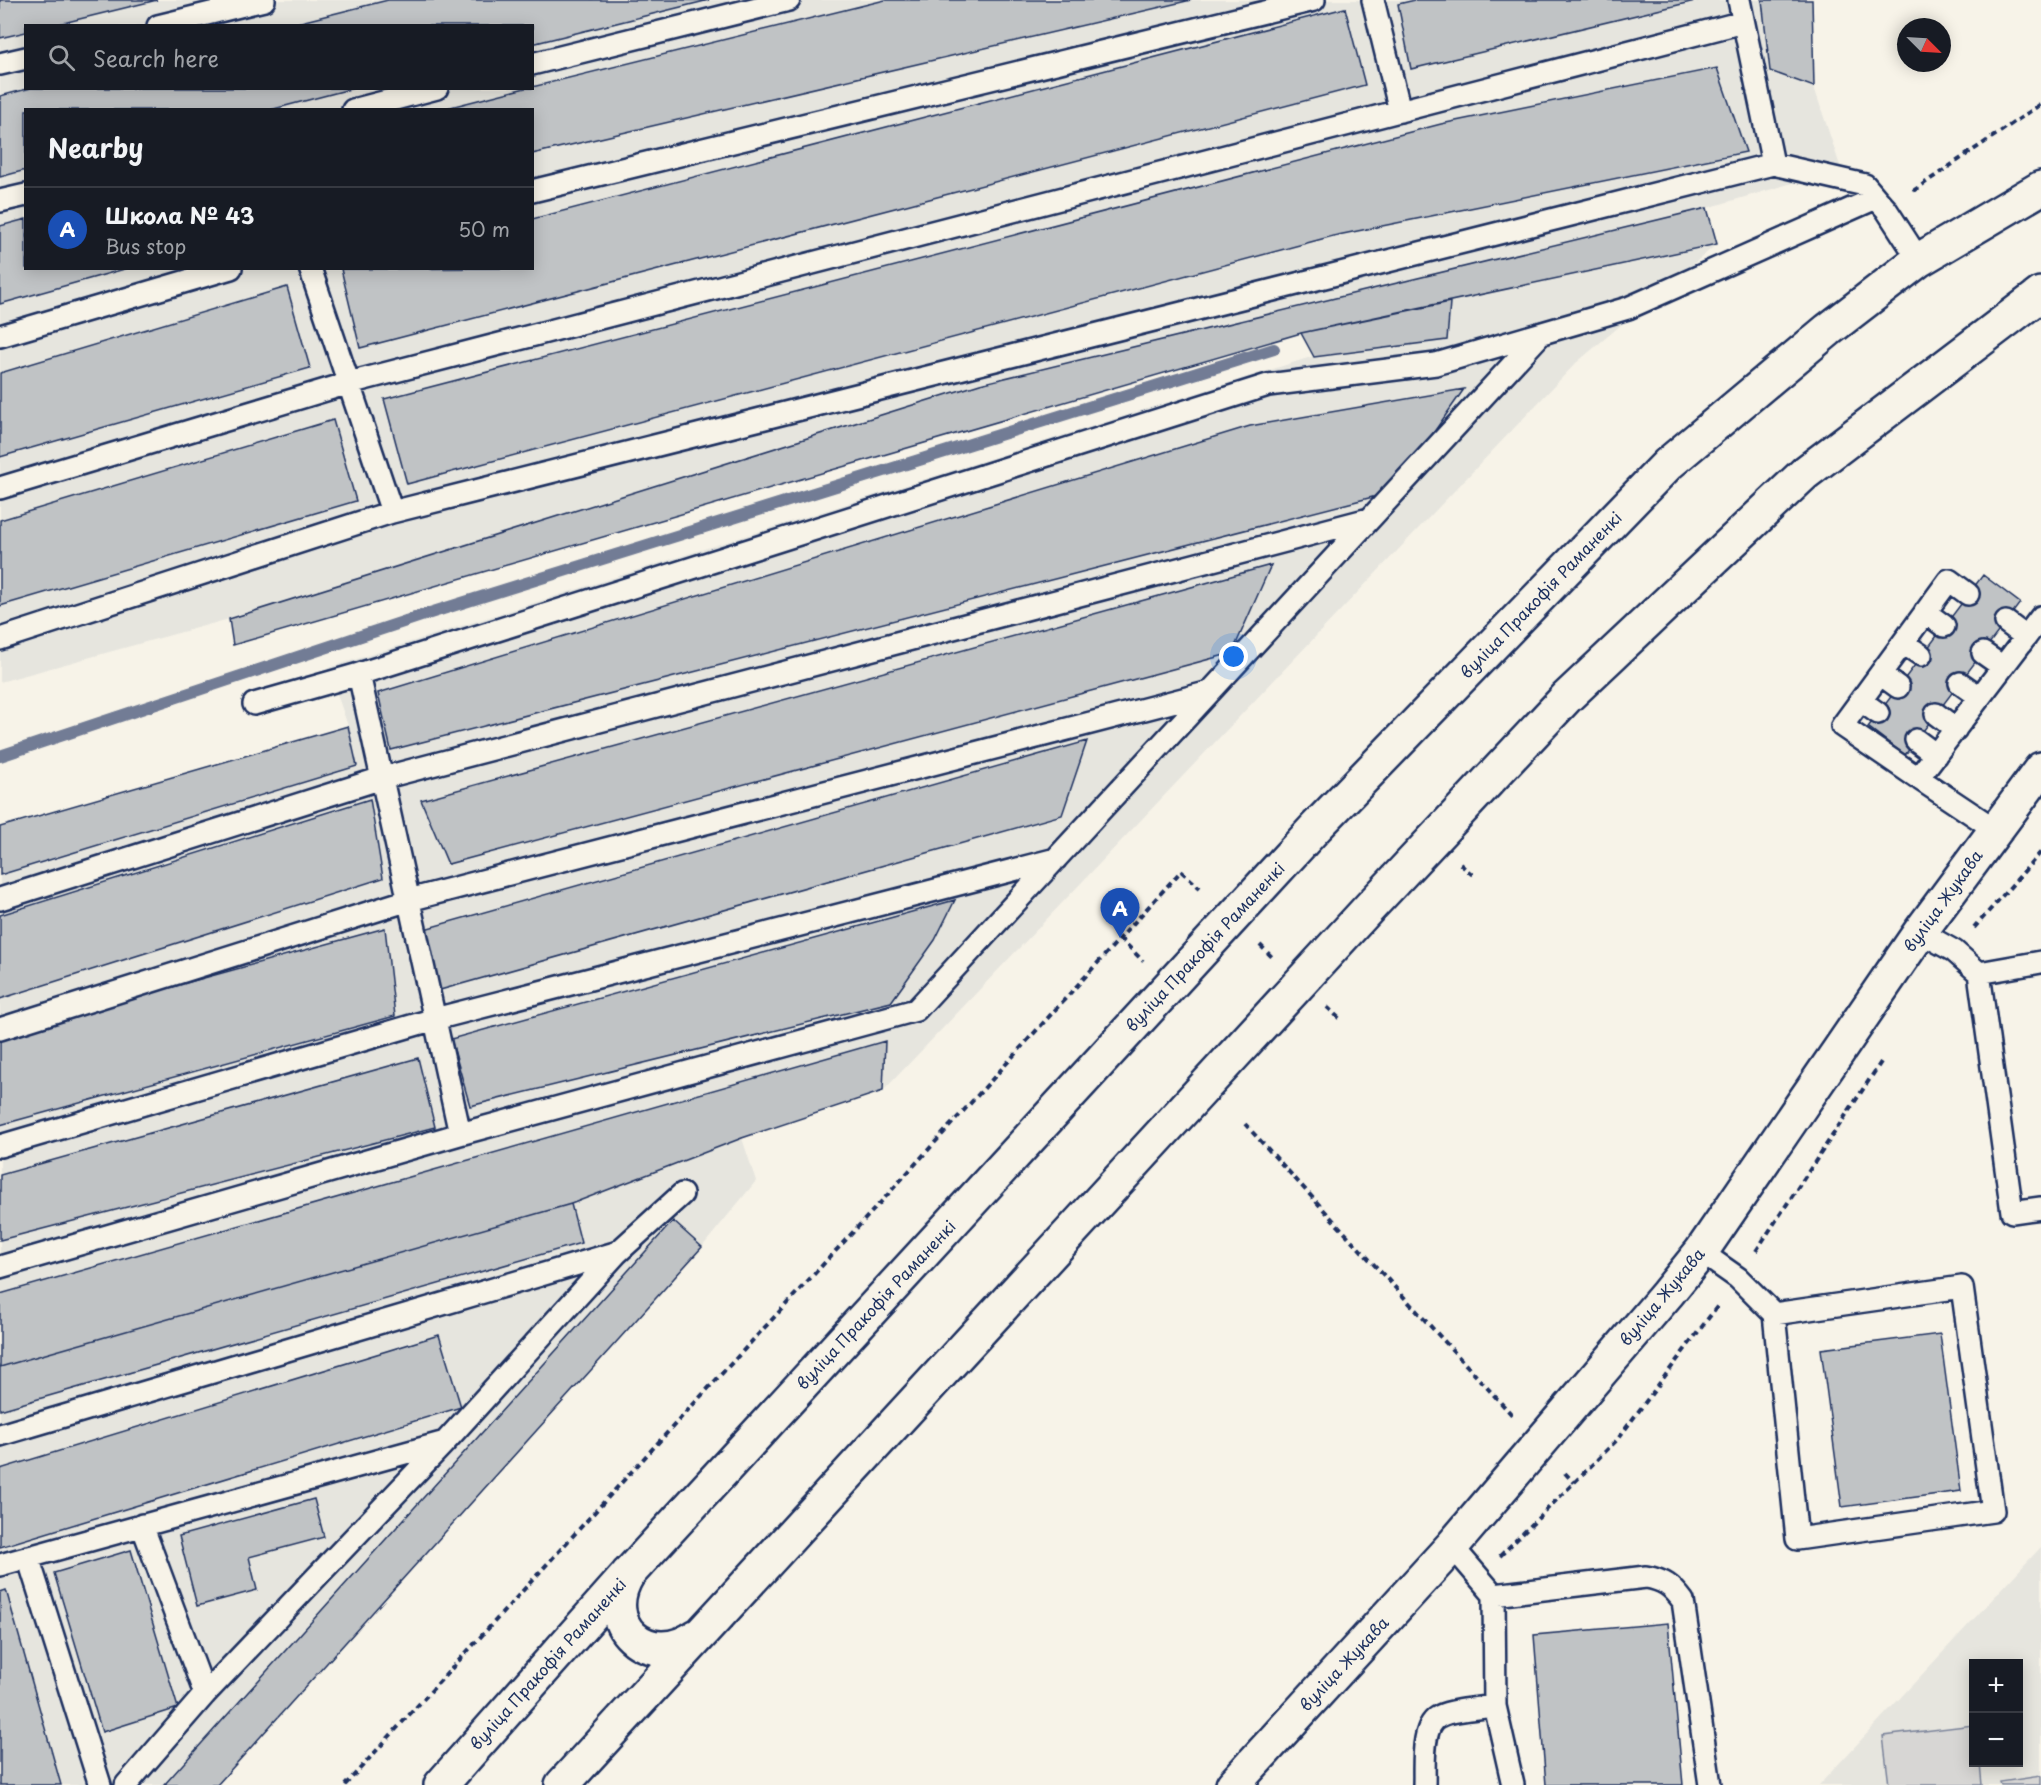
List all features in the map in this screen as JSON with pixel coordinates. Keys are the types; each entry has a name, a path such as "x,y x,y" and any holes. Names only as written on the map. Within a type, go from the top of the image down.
{"street":[{"name":"вуліца Пракофія Раманенкі","path":"441,1785 629,1573 1317,826 1668,464 1828,330 1919,260 2041,188"},
{"path":"562,1785 1353,925 1567,697 1805,473 2041,294"},
{"name":"вуліца Жукава","path":"1233,1785 1452,1546 1668,1294 1701,1251 1920,932 2041,769"},
{"path":"629,1573 621,1585 618,1599 619,1613 624,1627 633,1638 646,1646 666,1649 687,1644 699,1635"}],"lane":[{"path":"166,24 264,0"},
{"path":"534,64 789,0"},
{"path":"534,191 1314,0"},
{"path":"1373,0 1400,111"},
{"path":"1738,0 1773,164"},
{"path":"0,488 349,383 1743,22"},
{"path":"0,64 24,58"},
{"path":"361,108 429,90"},
{"path":"0,639 392,512 1773,164 1865,185 1886,209 1919,260"},
{"path":"0,201 24,195"},
{"path":"254,704 359,674 1268,385 1436,364 1628,308 1876,198"},
{"path":"0,336 224,270"},
{"path":"311,270 392,512"},
{"path":"0,1267 460,1134 916,1010 1542,333"},
{"path":"0,899 382,778 1370,519"},
{"path":"1968,594 1949,580 1842,726 1996,830"},
{"path":"1925,612 1944,626"},
{"path":"1918,778 2041,617"},
{"path":"2006,622 2026,637"},
{"path":"1903,643 1921,655"},
{"path":"1983,653 2003,667"},
{"path":"359,674 460,1134"},
{"path":"1880,674 1898,687"},
{"path":"1960,683 1980,698"},
{"path":"0,1029 409,900 1210,692"},
{"path":"1861,700 1878,713"},
{"path":"1936,714 1956,729"},
{"path":"1916,740 1936,755"},
{"path":"0,1146 435,1020 1056,859"},
{"path":"1920,932 1954,951 1979,973 2012,1212 2041,1208"},
{"path":"1979,973 2041,962"},
{"path":"126,1785 205,1694 446,1441 617,1252 682,1194"},
{"path":"1701,1251 1738,1278 1774,1314 1797,1539 1993,1511 1962,1287 1774,1314"},
{"path":"0,1435 617,1252"},
{"path":"0,1565 446,1441"},
{"path":"142,1525 205,1694"},
{"path":"1452,1546 1494,1595 1495,1706 1513,1785"},
{"path":"28,1557 100,1785"},
{"path":"1494,1595 1646,1576 1661,1579 1674,1587 1683,1600 1710,1785"},
{"path":"1424,1785 1426,1731 1431,1722 1440,1715 1495,1706"}],"path":[{"path":"1909,194 2041,104"},
{"path":"1461,863 1475,877"},
{"path":"345,1785 880,1203 1181,871 1200,888"},
{"path":"1255,940 1273,958"},
{"path":"1245,1124 1517,1420"}],"shaded area":[{"path":"0,0 1812,0 1814,87 1841,169 1707,208 1717,244 1576,363 883,1091 742,1138 756,1181 702,1247 217,1785 0,1785 0,827 348,726 328,668 1314,356 1301,333 233,645 229,619 0,682"},
{"path":"2041,1547 2041,1785 1819,1785"},
{"path":"1969,1725 1969,1767 1980,1767 1982,1785 1889,1785 1883,1736"},
{"path":"2041,1776 2041,1785 2001,1785 2000,1782"}],"building":[{"path":"0,0 157,0 59,24 24,24 24,32 0,38"},
{"path":"388,0 709,0 534,44 534,24 293,24"},
{"path":"885,0 1191,0 534,154 534,108 447,108 517,90 534,90 534,87"},
{"path":"1415,0 1699,0 1411,69 1398,4"},
{"path":"1762,0 1812,0 1814,87 1770,71"},
{"path":"1345,8 1365,85 360,348 341,270 534,270 534,218"},
{"path":"1717,68 1746,152 1333,236 407,484 384,399 1441,124"},
{"path":"24,90 346,90 278,108 24,108 24,171 0,177 0,96"},
{"path":"1707,208 1717,244 1301,333 233,645 229,619 980,384"},
{"path":"24,220 24,270 121,270 0,304 0,226"},
{"path":"287,287 310,368 0,457 0,373"},
{"path":"1450,302 1447,340 1314,357 1301,333"},
{"path":"1464,389 1392,492 391,750 378,693 1250,426"},
{"path":"333,420 356,501 0,606 0,520"},
{"path":"1271,565 1232,653 448,864 421,800"},
{"path":"1983,575 2020,603 1905,755 1868,727"},
{"path":"348,726 357,766 0,875 0,827"},
{"path":"1087,741 1062,815 433,992 421,930"},
{"path":"370,799 383,878 0,999 0,915"},
{"path":"955,900 935,940 891,1002 470,1106 451,1039"},
{"path":"385,928 395,1016 0,1125 0,1038 48,1021"},
{"path":"885,1041 883,1091 742,1138 571,1204 0,1367 0,1294"},
{"path":"418,1058 435,1127 0,1240 0,1175"},
{"path":"571,1204 581,1243 0,1410 0,1367"},
{"path":"673,1221 702,1247 217,1785 164,1785"},
{"path":"1940,1334 1961,1491 1842,1507 1821,1349"},
{"path":"439,1335 461,1407 0,1547 0,1469"},
{"path":"314,1499 324,1537 249,1557 257,1590 197,1606 179,1536"},
{"path":"131,1550 178,1708 102,1732 54,1573"},
{"path":"6,1590 61,1785 0,1785 0,1592"},
{"path":"1668,1623 1683,1785 1546,1785 1534,1635"}],"waterway":[{"path":"0,756 430,613 1274,349"}],"place":[{"name":"Школа № 43","path":"1120,938"}]}
